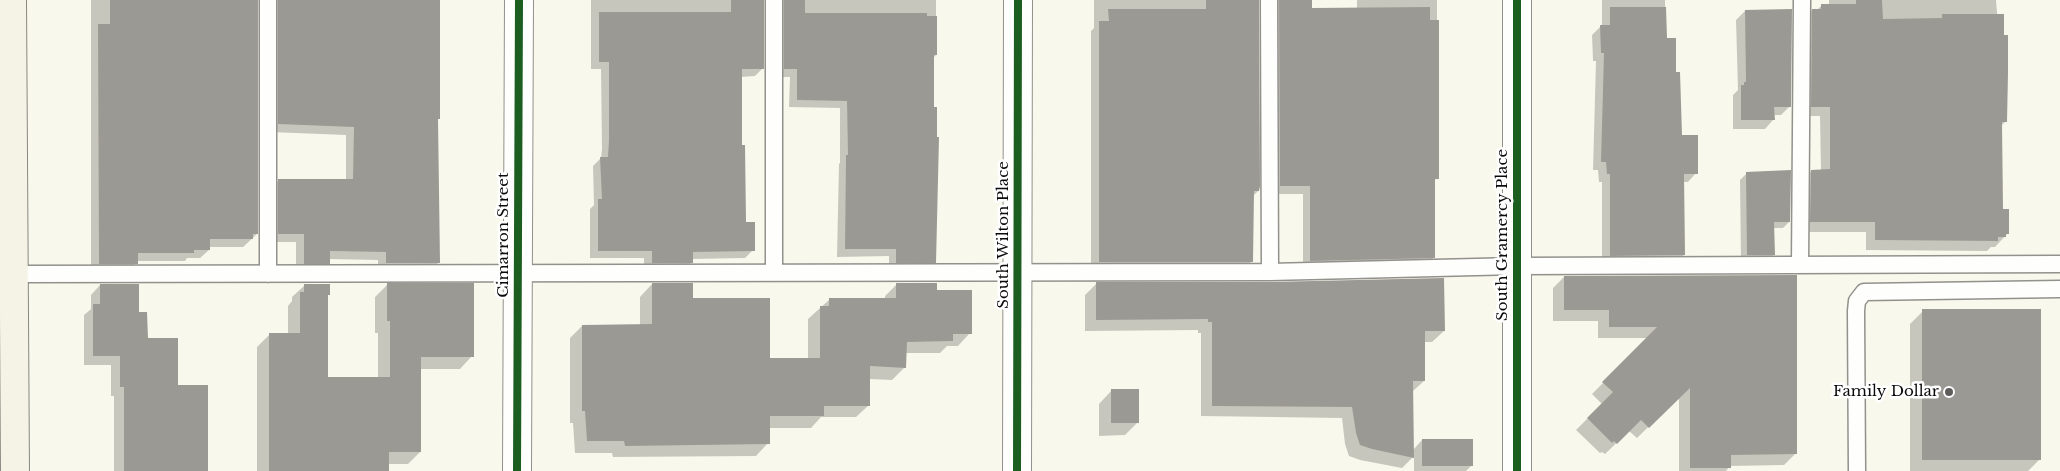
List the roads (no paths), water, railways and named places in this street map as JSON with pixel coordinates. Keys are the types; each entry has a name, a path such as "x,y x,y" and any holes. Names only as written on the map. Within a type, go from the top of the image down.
{"main road":[{"path":"12,0 14,471"}],"street":[{"name":"Cimarron Street","path":"517,471 519,0"},
{"name":"South Wilton Place","path":"1017,471 1018,0"},
{"name":"South Gramercy Place","path":"1516,471 1517,0"}],"lane":[{"path":"268,0 268,274"},
{"path":"774,0 774,273"},
{"path":"1270,0 1270,272"},
{"path":"1800,265 1802,0"},
{"path":"14,274 1270,272 1517,266 2060,264"},
{"path":"1857,471 1856,311 1857,301 1864,292 2060,290"}],"place":[{"name":"Family Dollar","path":"1949,392"}]}
